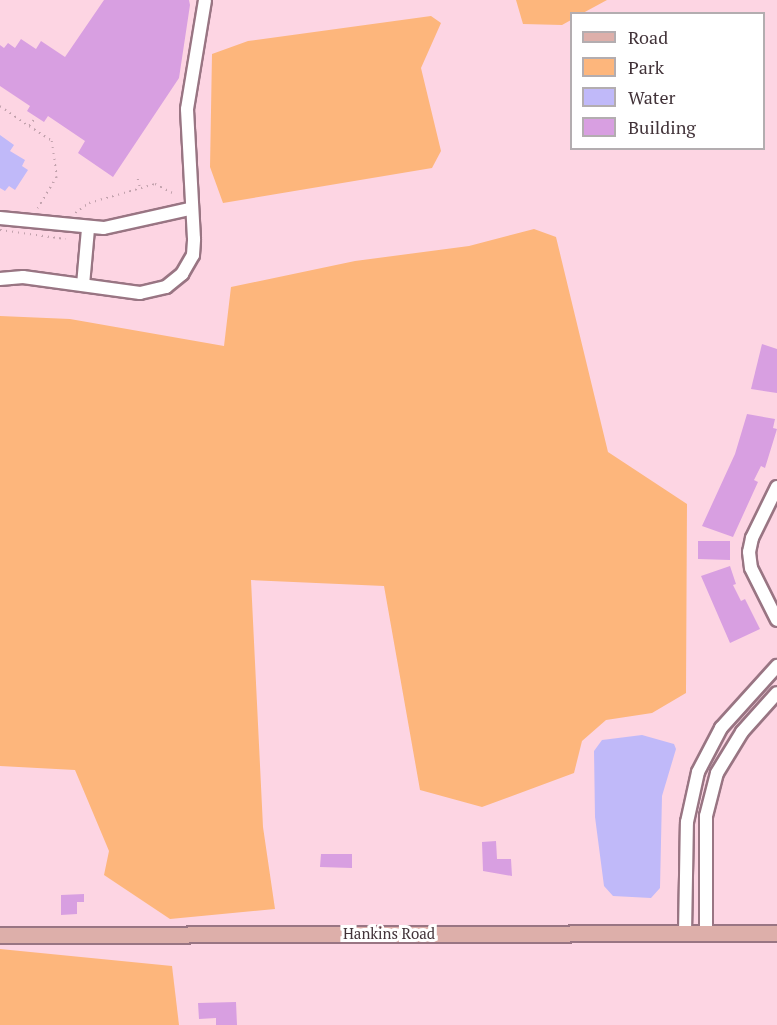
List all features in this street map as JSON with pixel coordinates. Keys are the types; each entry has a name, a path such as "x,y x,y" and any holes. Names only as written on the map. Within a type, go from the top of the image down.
{"main road":[{"name":"Hankins Road","path":"0,935 777,933"}],"street":[{"path":"0,279 23,277 140,293 155,292 175,282 193,255 187,109 205,0"},
{"path":"0,218 40,219 88,229 190,209"},
{"path":"83,285 88,229"},
{"path":"777,487 752,538 749,552 751,568 773,604 777,620"},
{"path":"685,933 687,854 692,794 706,750 728,719 777,666"},
{"path":"706,933 706,816 717,773 742,732 777,693"},
{"path":"687,854 705,854"}],"path":[{"path":"0,106 52,141 57,177 38,208 40,219"},
{"path":"29,126 36,117"},
{"path":"138,179 140,188"},
{"path":"71,218 89,202 154,184 173,193"},
{"path":"38,208 40,219"},
{"path":"0,230 65,239"}],"green space":[{"path":"516,0 607,0 585,12 570,12 570,21 562,25 523,24"},
{"path":"431,16 441,23 421,68 441,151 432,168 223,203 210,167 212,54 248,41"},
{"path":"534,229 556,237 608,452 687,504 686,693 652,713 606,720 582,741 574,773 482,807 420,790 384,586 251,580 263,827 275,909 170,919 104,875 109,851 75,770 0,766 0,316 70,319 224,346 231,287 355,261 469,246"},
{"path":"0,949 172,966 179,1025 0,1025"}],"water":[{"path":"0,135 14,145 10,151 25,160 22,166 28,170 15,190 9,186 5,191 0,188"},
{"path":"642,735 674,744 676,749 662,796 660,888 651,898 613,896 604,886 595,817 594,751 602,740"}],"building":[{"path":"104,0 189,0 190,5 179,78 113,177 78,153 85,141 48,116 44,122 27,111 30,106 0,86 0,45 4,48 8,43 15,48 21,39 36,49 41,41 65,57"},
{"path":"762,344 777,349 777,393 751,389"},
{"path":"747,414 775,419 773,428 777,429 765,468 761,466 754,480 758,482 733,537 702,526 735,454"},
{"path":"698,541 730,541 730,560 698,559"},
{"path":"730,566 736,584 733,585 741,601 745,599 760,629 730,643 701,576"},
{"path":"496,841 497,859 511,859 512,876 483,871 482,842"},
{"path":"321,854 352,854 352,868 320,867"},
{"path":"84,894 84,902 77,902 77,914 61,915 61,895"},
{"path":"236,1002 237,1025 216,1025 216,1018 199,1019 198,1003"}]}
